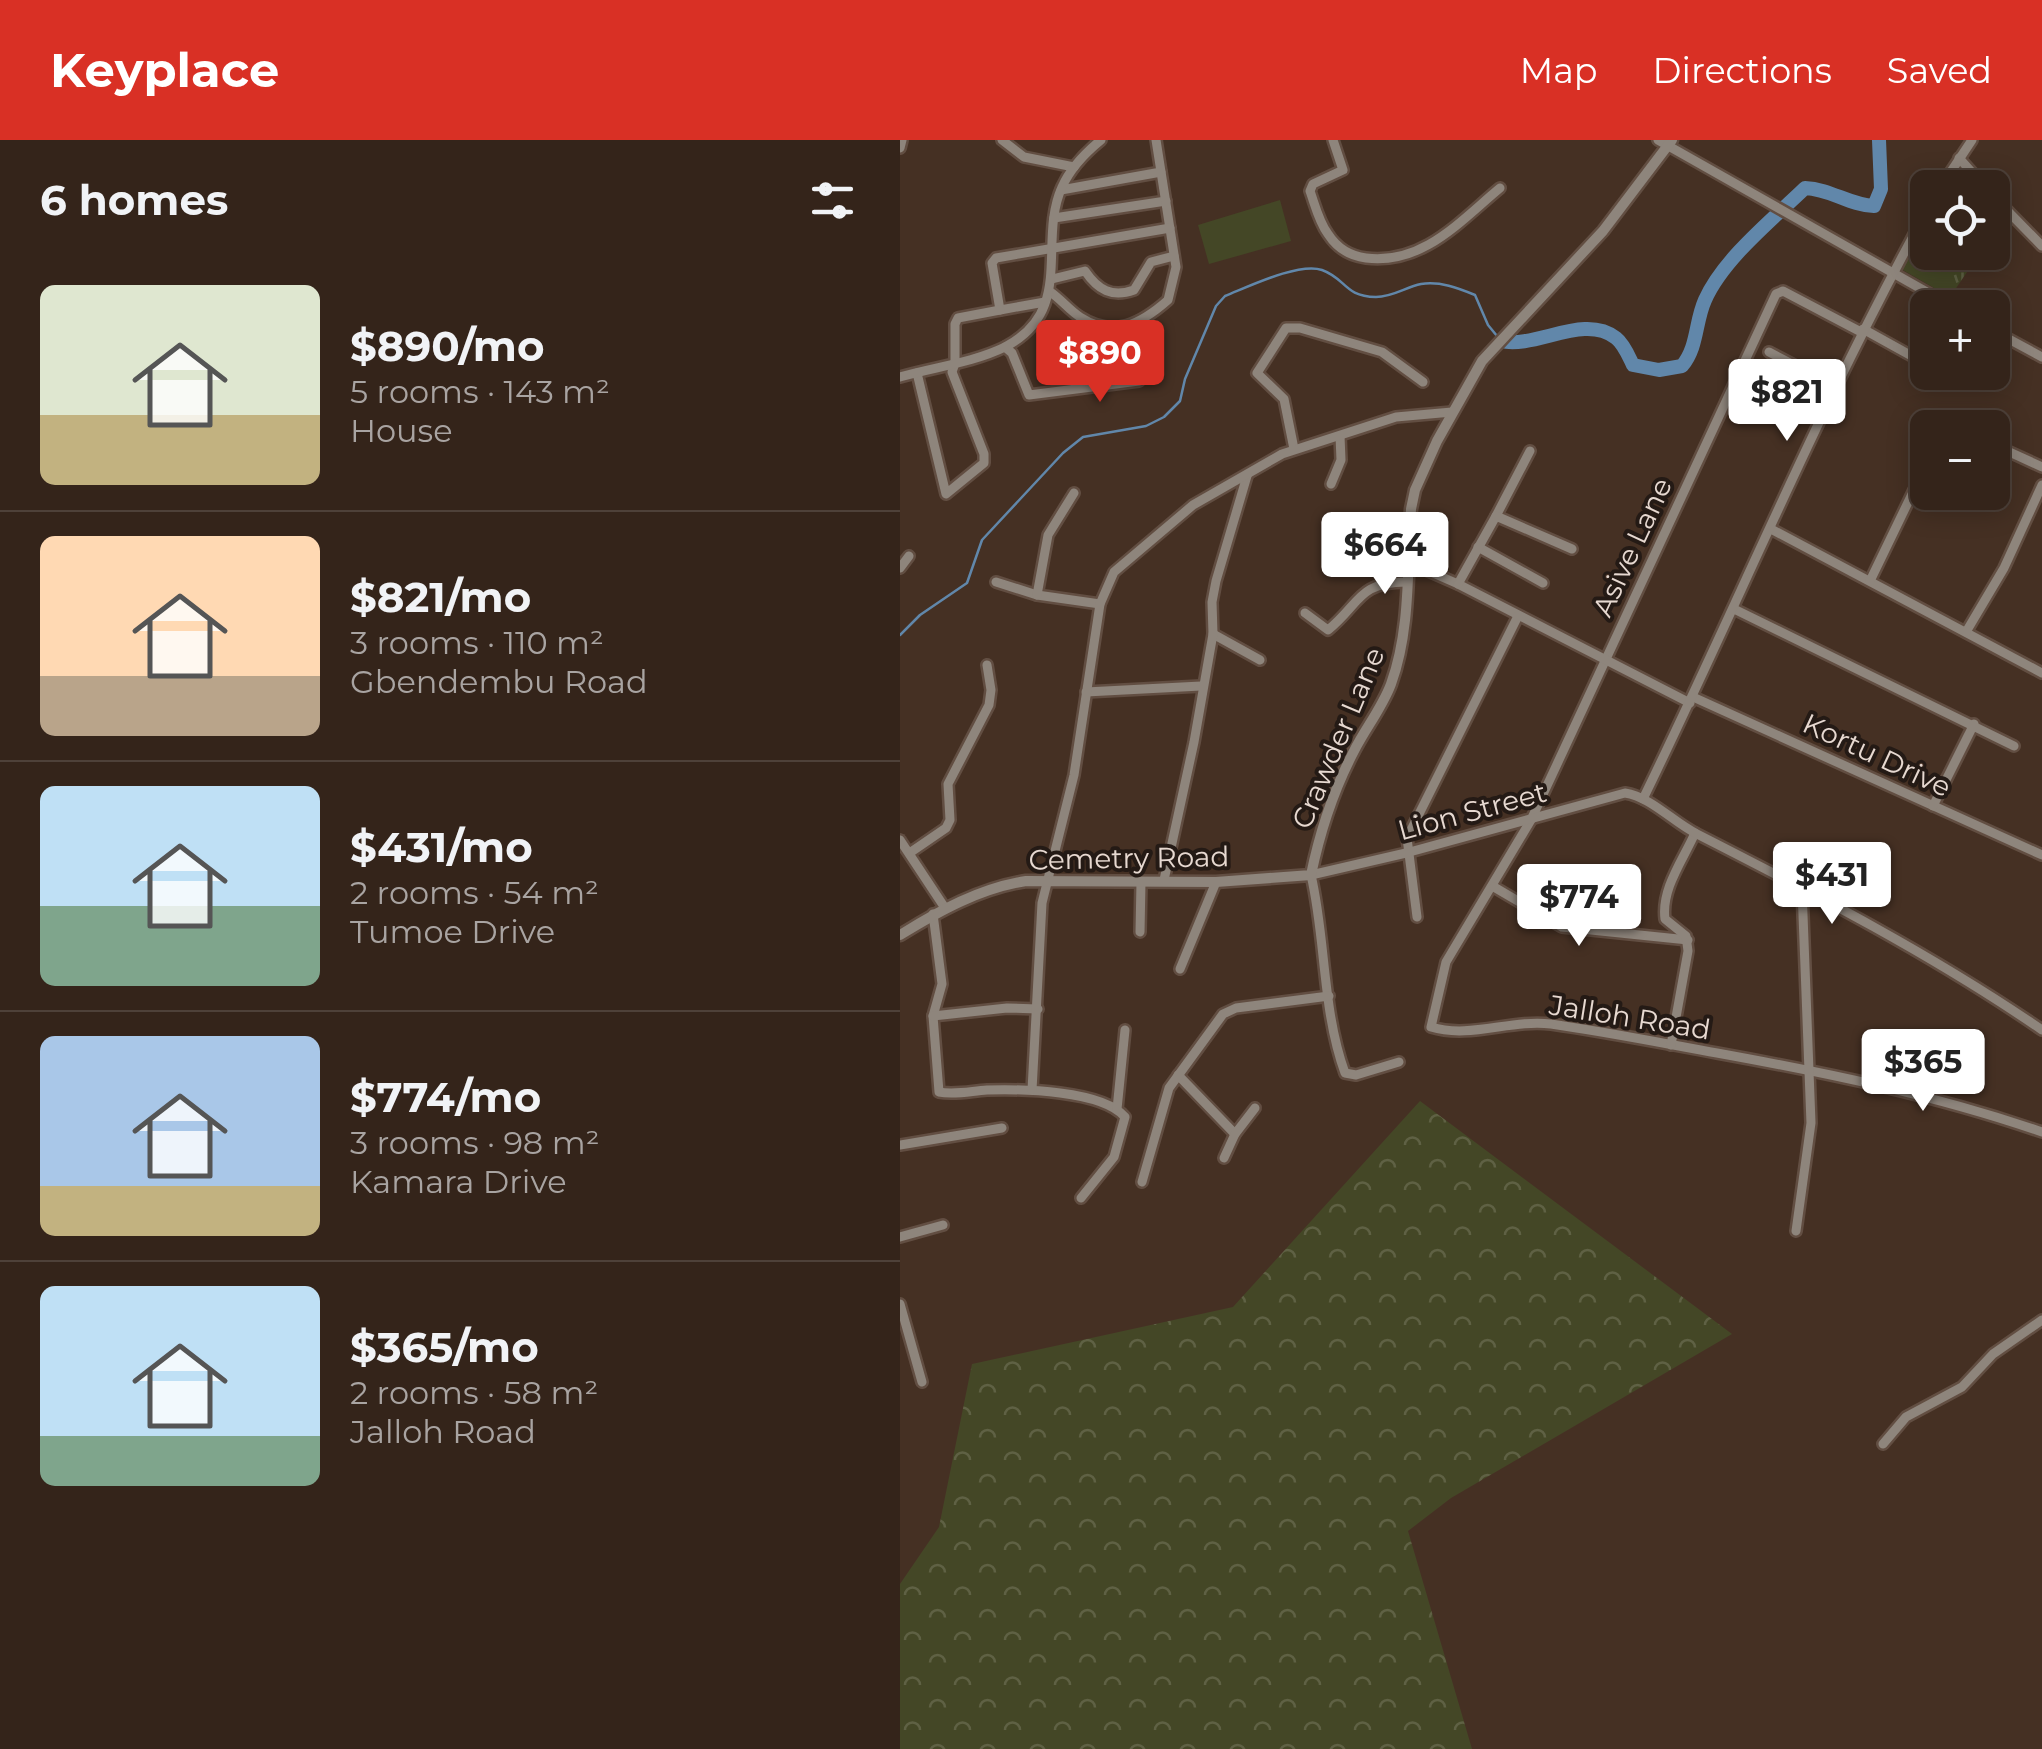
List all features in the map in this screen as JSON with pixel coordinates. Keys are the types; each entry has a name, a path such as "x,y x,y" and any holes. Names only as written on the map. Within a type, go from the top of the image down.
{"street":[{"path":"900,148 902,140"},
{"path":"1002,140 1024,157 1074,167"},
{"path":"1083,140 1091,149"},
{"path":"900,377 1005,347 1031,326 1048,296 1052,279 1054,218 1061,190 1074,167 1102,140"},
{"path":"918,373 946,494 984,463 952,372 958,318 1048,296 1084,320 1117,328 1143,320 1168,300 1176,267 1156,140"},
{"path":"1333,140 1343,170 1313,184 1310,191 1329,236 1344,251 1360,257 1390,257 1422,249 1500,188"},
{"path":"1951,170 1972,140"},
{"path":"1666,142 1924,290"},
{"name":"Crawder Lane","path":"1311,874 1338,785 1390,685 1404,637 1415,490 1452,412 1498,342 1604,232 1666,142"},
{"path":"1959,158 1970,170"},
{"path":"1061,190 1161,172"},
{"path":"1054,218 1166,201"},
{"path":"2010,213 2042,246"},
{"path":"1000,310 992,262 996,258 1170,228"},
{"path":"1910,241 1834,386 1643,799 1695,834 1750,858 1925,957 2042,1030"},
{"path":"1052,279 1085,270 1104,291 1124,294 1134,290 1151,262 1174,256"},
{"name":"Asive Lane","path":"1604,660 1779,291 1862,330"},
{"path":"1005,347 1012,353 1029,395 1139,382 1148,347 1143,320"},
{"path":"1294,449 1284,399 1256,374 1286,328 1300,328 1382,352 1423,382"},
{"path":"1862,330 1910,355"},
{"path":"2010,340 2042,357"},
{"path":"1769,352 1834,386"},
{"path":"1032,1090 1042,903 1068,808 1100,604 1114,572 1193,505 1294,449 1396,416 1452,412"},
{"path":"1331,484 1341,460 1340,436"},
{"path":"1458,584 1530,451"},
{"path":"2010,453 2042,468"},
{"path":"1164,880 1213,634 1216,582 1247,476"},
{"path":"1966,632 2004,568 2042,485"},
{"path":"1037,595 1048,535 1074,493"},
{"path":"1870,582 1910,498"},
{"path":"1496,516 1572,549"},
{"path":"1770,529 2042,673"},
{"path":"1478,547 1544,583"},
{"path":"900,568 909,556"},
{"name":"Kortu Drive","path":"1408,562 1604,660 2042,855"},
{"path":"996,582 1037,595 1100,604"},
{"path":"1305,613 1328,630 1371,586 1406,582"},
{"path":"1734,609 2014,746"},
{"path":"1416,917 1406,838 1518,616"},
{"path":"1213,634 1260,660"},
{"name":"Jalloh Road","path":"1604,660 1531,820 1442,971 1431,1027 1447,1032 1546,1023 1932,1096 2042,1132"},
{"path":"911,852 946,828 950,820 948,784 989,705 987,665"},
{"path":"1086,692 1202,686"},
{"path":"1933,806 1974,724"},
{"name":"Lion Street","path":"1311,874 1531,820 1601,797 1625,793 1643,799"},
{"path":"1672,1045 1688,940 1665,919 1664,907 1666,894 1695,834"},
{"path":"900,840 945,908"},
{"path":"1311,874 1344,1073 1356,1075 1398,1062"},
{"name":"Cemetry Road","path":"900,935 945,908 998,886 1047,880 1216,882 1311,874"},
{"path":"1140,932 1141,882"},
{"path":"1180,969 1216,882"},
{"path":"1494,887 1562,927 1688,940"},
{"path":"1796,1231 1811,1122 1802,889"},
{"path":"933,914 942,984 932,1016 939,1092 1032,1090 1089,1100 1118,1110 1125,1117 1114,1158 1081,1198"},
{"path":"1142,1182 1169,1088 1223,1014 1236,1008 1329,996"},
{"path":"932,1016 1007,1008 1038,1009"},
{"path":"1118,1110 1126,1030"},
{"path":"1178,1075 1235,1134"},
{"path":"1224,1158 1235,1134 1255,1108"},
{"path":"900,1144 1002,1128"},
{"path":"900,1237 942,1225"},
{"path":"900,1304 922,1382"},
{"path":"1883,1444 1906,1417 1962,1387 1993,1354 2042,1320"}],"green space":[{"path":"1280,200 1291,241 1209,264 1198,225"},
{"path":"1910,253 1910,270 1968,270 1955,290 1938,290 1901,269"},
{"path":"1420,1101 1732,1334 1451,1498 1408,1531 1472,1749 900,1749 900,1584 939,1527 972,1364 1233,1307"}],"waterway":[{"path":"1501,341 1589,329 1616,338 1633,365 1659,370 1682,366 1691,351 1702,308 1713,285 1750,240 1805,188 1874,206 1881,189 1879,140"},
{"path":"900,635 920,615 967,583 982,540 1063,453 1083,437 1146,426 1164,417 1180,401 1185,379 1216,306 1225,296 1273,277 1312,268 1330,274 1365,296 1388,295 1421,284 1442,284 1475,295 1497,336"}]}
